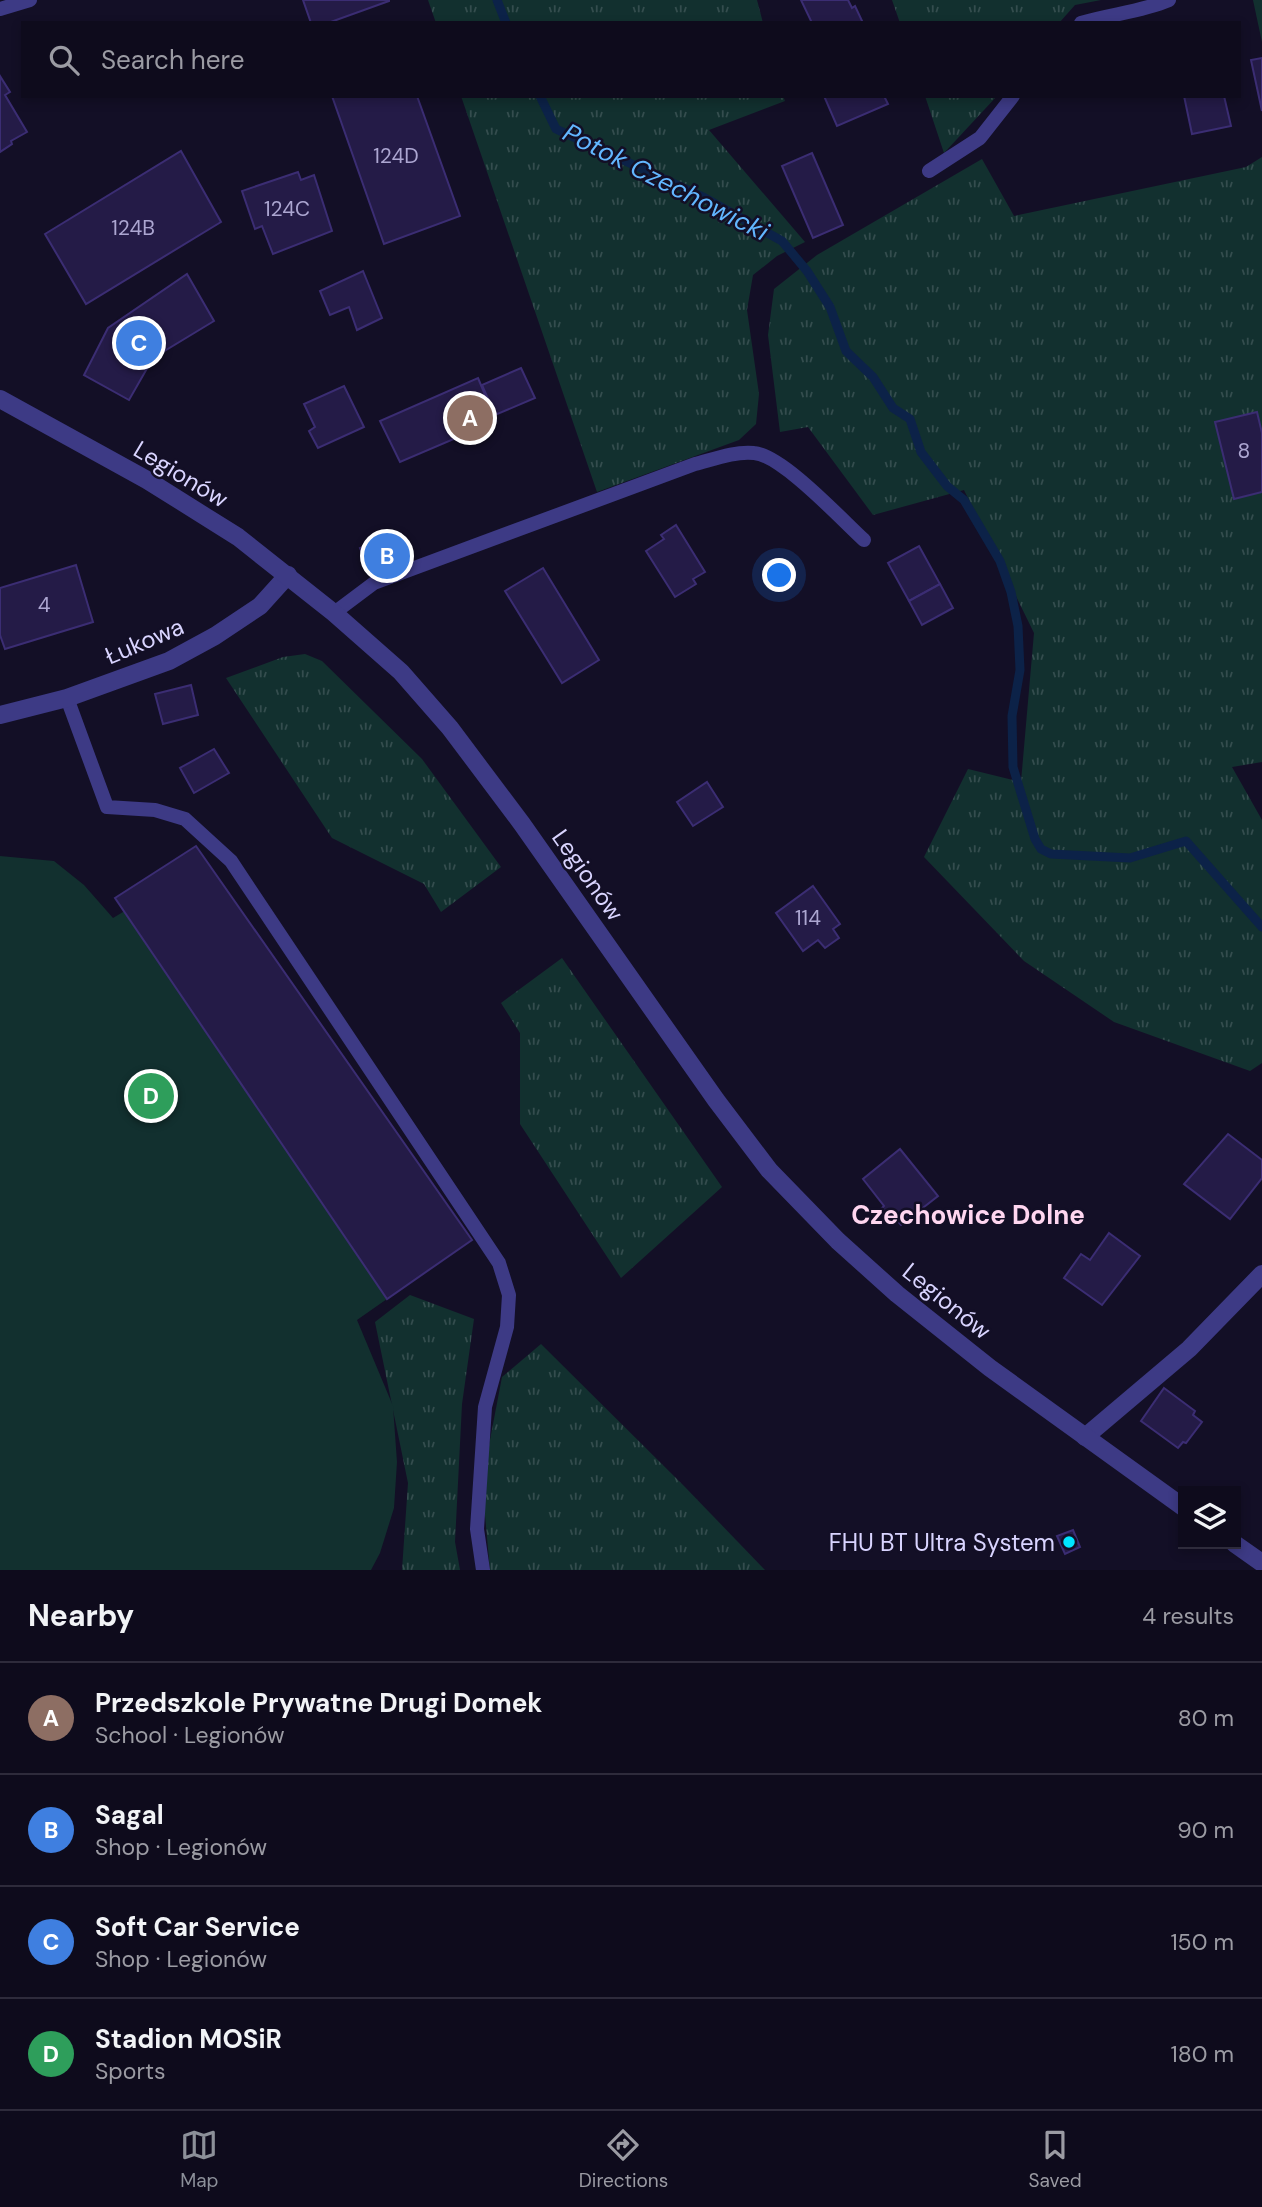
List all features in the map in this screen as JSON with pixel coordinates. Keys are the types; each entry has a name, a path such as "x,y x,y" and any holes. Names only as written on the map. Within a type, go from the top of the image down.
{"street":[{"name":"Legionów","path":"0,399 201,512 288,575 401,672 450,728 522,824 672,1038 769,1170 838,1241 897,1294 990,1368 1178,1503"},
{"name":"Łukowa","path":"0,715 67,698 169,661 260,607 288,575"},
{"path":"1085,1437 1189,1349 1262,1274"},
{"path":"1241,1549 1262,1563"}],"lane":[{"path":"0,9 30,0"},
{"path":"1087,21 1110,14 1150,8 1169,0"},
{"path":"929,171 980,138 1011,98"},
{"path":"334,613 374,583 695,464 735,454 756,453 781,464 864,540"},
{"path":"67,698 107,807 155,810 185,819 231,861 499,1263 509,1295 507,1327 485,1407 477,1529 483,1570"}],"green space":[{"path":"428,0 757,0 762,21 435,21"},
{"path":"892,0 1101,0 1075,5 1061,21 899,21"},
{"path":"1253,0 1262,0 1262,42"},
{"path":"462,98 784,98 785,101 709,130 805,242 777,256 753,275 747,310 759,394 756,424 739,440 597,492"},
{"path":"926,98 995,98 944,153"},
{"path":"1262,157 1262,762 1232,767 1262,820 1262,1063 1250,1071 1114,1022 1024,961 924,857 968,769 1021,782 1034,633 964,490 873,515 808,427 780,432 768,335 774,289 817,255 982,159 1014,216 1246,167"},
{"path":"305,654 322,661 422,759 501,867 441,912 424,884 332,838 226,678 283,657"},
{"path":"0,856 54,861 84,885 113,918 161,889 387,1299 357,1320 393,1406 397,1462 394,1508 380,1553 371,1570 0,1570"},
{"path":"562,958 722,1187 621,1278 520,1124 520,1033 501,1003"},
{"path":"410,1295 474,1319 462,1404 455,1542 460,1570 402,1570 408,1483 375,1322"},
{"path":"541,1344 765,1570 490,1570 482,1482 502,1377"}],"building":[{"path":"303,0 389,0 334,21 310,21"},
{"path":"801,0 848,0 852,8 855,6 862,21 811,21"},
{"path":"1262,58 1262,111 1251,60"},
{"path":"0,76 10,92 5,95 27,132 11,141 12,144 0,152"},
{"path":"333,98 418,98 460,216 384,244"},
{"path":"825,98 885,98 888,104 837,126"},
{"path":"1184,98 1224,98 1231,126 1192,134"},
{"path":"181,151 221,222 86,304 45,234"},
{"path":"812,153 843,225 813,238 782,166"},
{"path":"298,172 301,180 314,175 332,231 273,254 262,226 255,229 242,191"},
{"path":"363,271 382,318 357,330 349,307 330,315 320,291"},
{"path":"187,274 214,321 153,358 129,400 84,375 108,328"},
{"path":"521,368 535,398 495,415 482,385"},
{"path":"478,378 496,421 400,462 380,421"},
{"path":"344,386 364,427 318,448 309,431 315,427 304,404"},
{"path":"1257,412 1262,433 1262,492 1234,499 1215,422"},
{"path":"676,525 705,572 693,579 696,584 675,597 646,551 664,539 661,535"},
{"path":"401,534 413,564 372,577 360,548"},
{"path":"919,546 940,584 909,601 888,563"},
{"path":"76,565 93,622 5,649 0,635 0,588"},
{"path":"543,568 599,660 562,683 505,591"},
{"path":"940,584 953,608 922,625 909,601"},
{"path":"191,685 198,715 163,724 155,694"},
{"path":"214,749 229,773 194,793 180,768"},
{"path":"707,782 723,807 693,826 677,802"},
{"path":"196,846 472,1240 387,1299 115,898"},
{"path":"813,886 840,924 833,929 839,938 825,948 818,940 803,951 776,913"},
{"path":"1228,1134 1262,1160 1262,1178 1230,1219 1184,1184"},
{"path":"900,1149 938,1196 901,1225 894,1217 888,1222 879,1211 884,1206 863,1179"},
{"path":"1109,1233 1140,1256 1102,1305 1064,1278 1081,1254 1090,1260"},
{"path":"1164,1388 1195,1411 1193,1415 1202,1422 1186,1443 1183,1442 1178,1448 1141,1421"},
{"name":"FHU BT Ultra System","path":"1073,1530 1080,1547 1065,1554 1057,1536"}],"waterway":[{"name":"Potok Czechowicki","path":"497,0 505,21"},
{"name":"Potok Czechowicki","path":"541,98 556,129 703,197 782,241 807,271 830,307 846,351 873,377 893,408 910,419 921,452 947,486 964,500 1000,561 1011,592 1018,626 1020,670 1012,716 1013,767 1035,839 1041,849 1051,854 1130,858 1186,841 1262,927"}],"place":[{"name":"Soft Car Service","path":"139,343"},
{"name":"Przedszkole Prywatne Drugi Domek","path":"470,418"},
{"name":"Sagal","path":"387,556"},
{"name":"Stadion MOSiR","path":"151,1096"},
{"name":"FHU BT Ultra System","path":"1069,1542"}],"district":[{"name":"Czechowice Dolne","path":"968,1215"}]}
